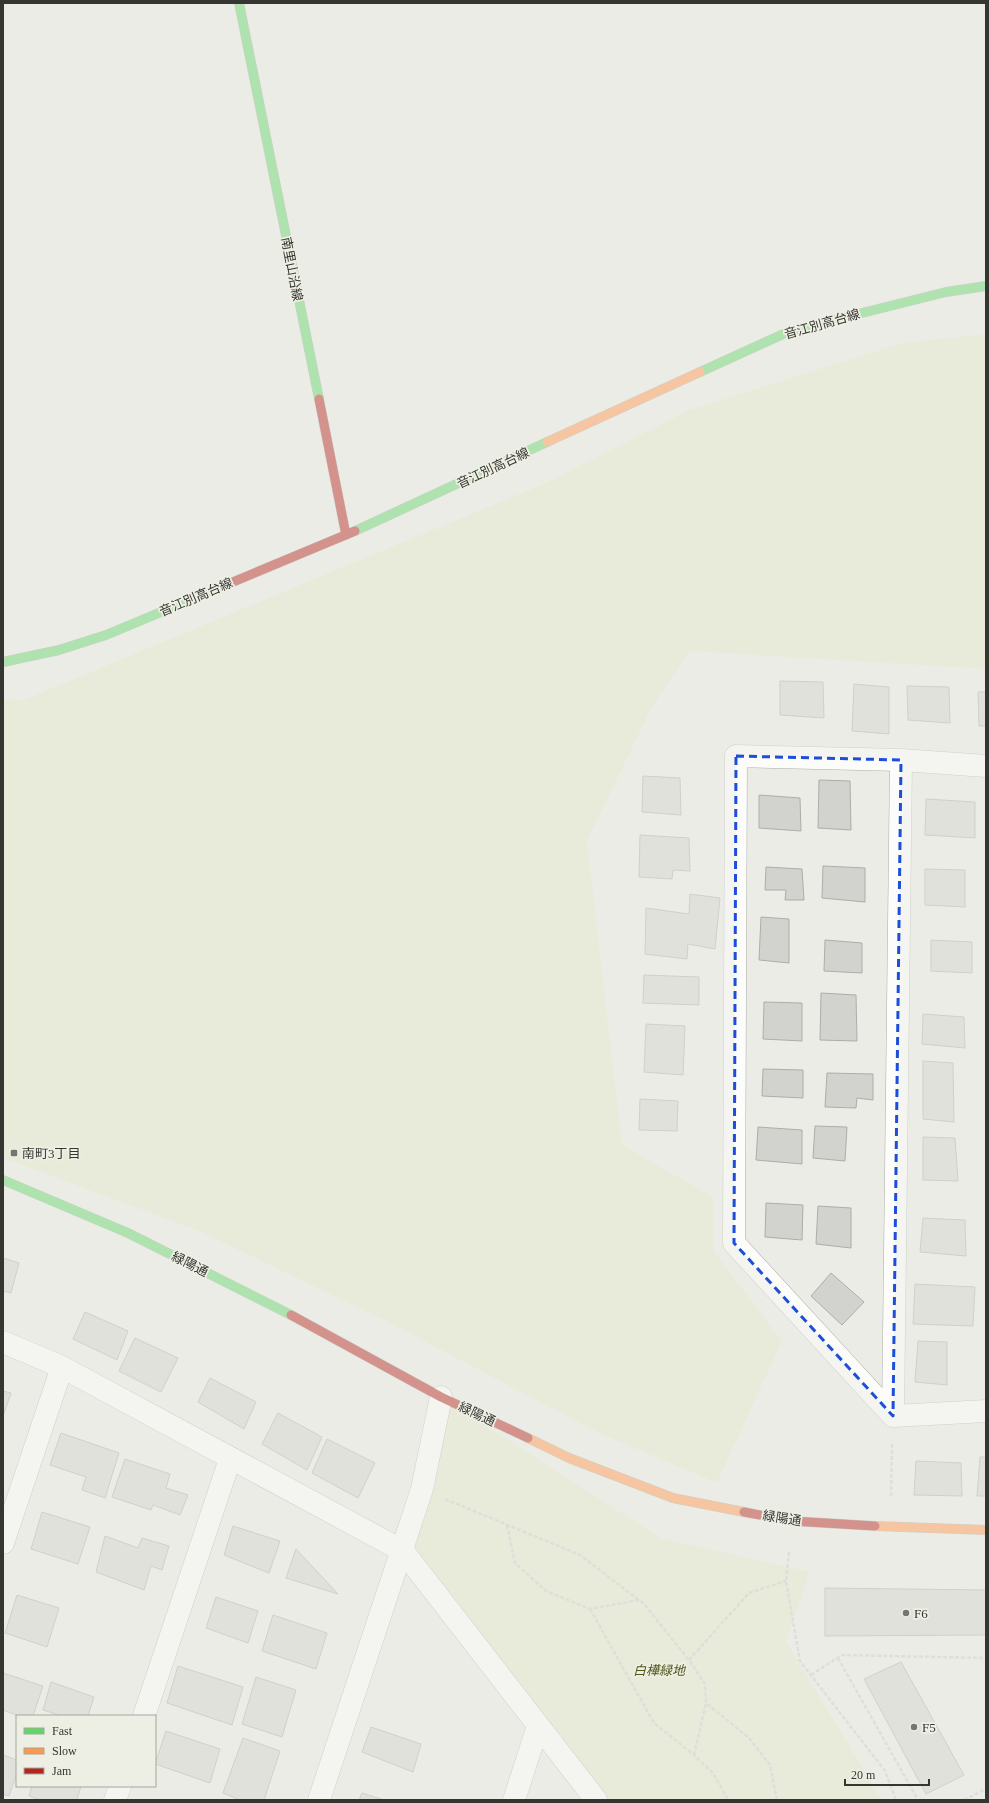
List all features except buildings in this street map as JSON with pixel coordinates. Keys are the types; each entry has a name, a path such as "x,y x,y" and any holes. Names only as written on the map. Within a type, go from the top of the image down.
{"street":[{"name":"南里山沿線","path":"239,3 346,535"},
{"name":"音江別高台線","path":"3,662 59,650 106,635 346,535 790,331 946,292 986,286"},
{"path":"893,1416 734,1243 736,756 901,760 986,766"},
{"path":"893,1416 901,760"},
{"name":"緑陽通","path":"3,1180 135,1236 284,1311 441,1397 569,1458 673,1498 792,1521 986,1530"},
{"path":"3,1342 62,1367 403,1551 596,1800"},
{"path":"3,1543 62,1367"},
{"path":"319,1800 403,1551 422,1490 441,1397"},
{"path":"893,1416 986,1411"},
{"path":"144,1715 230,1459"},
{"path":"514,1800 538,1726"},
{"path":"115,1800 120,1787"}],"path":[{"path":"891,1496 893,1416"},
{"path":"422,1490 580,1555 644,1604 689,1660 705,1684 706,1703 694,1755"},
{"path":"507,1525 515,1563 546,1590 590,1609 639,1600"},
{"path":"790,1552 786,1581 800,1661 885,1771 896,1800"},
{"path":"689,1660 749,1593 786,1581"},
{"path":"590,1609 654,1723 694,1755 713,1773 728,1800"},
{"path":"811,1675 842,1654 986,1658"},
{"path":"838,1658 918,1800"},
{"path":"706,1703 749,1738 770,1765 777,1800"},
{"path":"964,1800 986,1789"}],"highlighted area":[{"path":"736,756 901,760 893,1416 734,1243"}],"green space":[{"path":"986,334 986,669 690,651 651,709 587,841 622,1145 713,1197 713,1250 782,1341 717,1483 601,1434 388,1322 199,1231 3,1158 3,699 23,700 548,482 689,410 902,343"},
{"name":"白樺緑地","path":"441,1397 661,1538 810,1572 786,1641 882,1800 596,1800 403,1551"}],"traffic: fast":[{"path":"239,3 319,399"},
{"path":"700,372 790,331 946,292 986,286"},
{"path":"355,531 547,442"},
{"path":"3,662 59,650 106,635 221,587"},
{"path":"3,1180 128,1233 291,1315"}],"traffic: slow":[{"path":"547,442 700,372"},
{"path":"528,1438 569,1458 673,1498 744,1512"},
{"path":"875,1526 986,1530"}],"traffic: jam":[{"path":"319,399 346,535"},
{"path":"221,587 355,531"},
{"path":"291,1315 441,1397 528,1438"},
{"path":"744,1512 792,1521 875,1526"}],"place":[{"name":"南町3丁目","path":"14,1153"},
{"name":"F6","path":"906,1613"},
{"name":"F5","path":"914,1727"}]}
